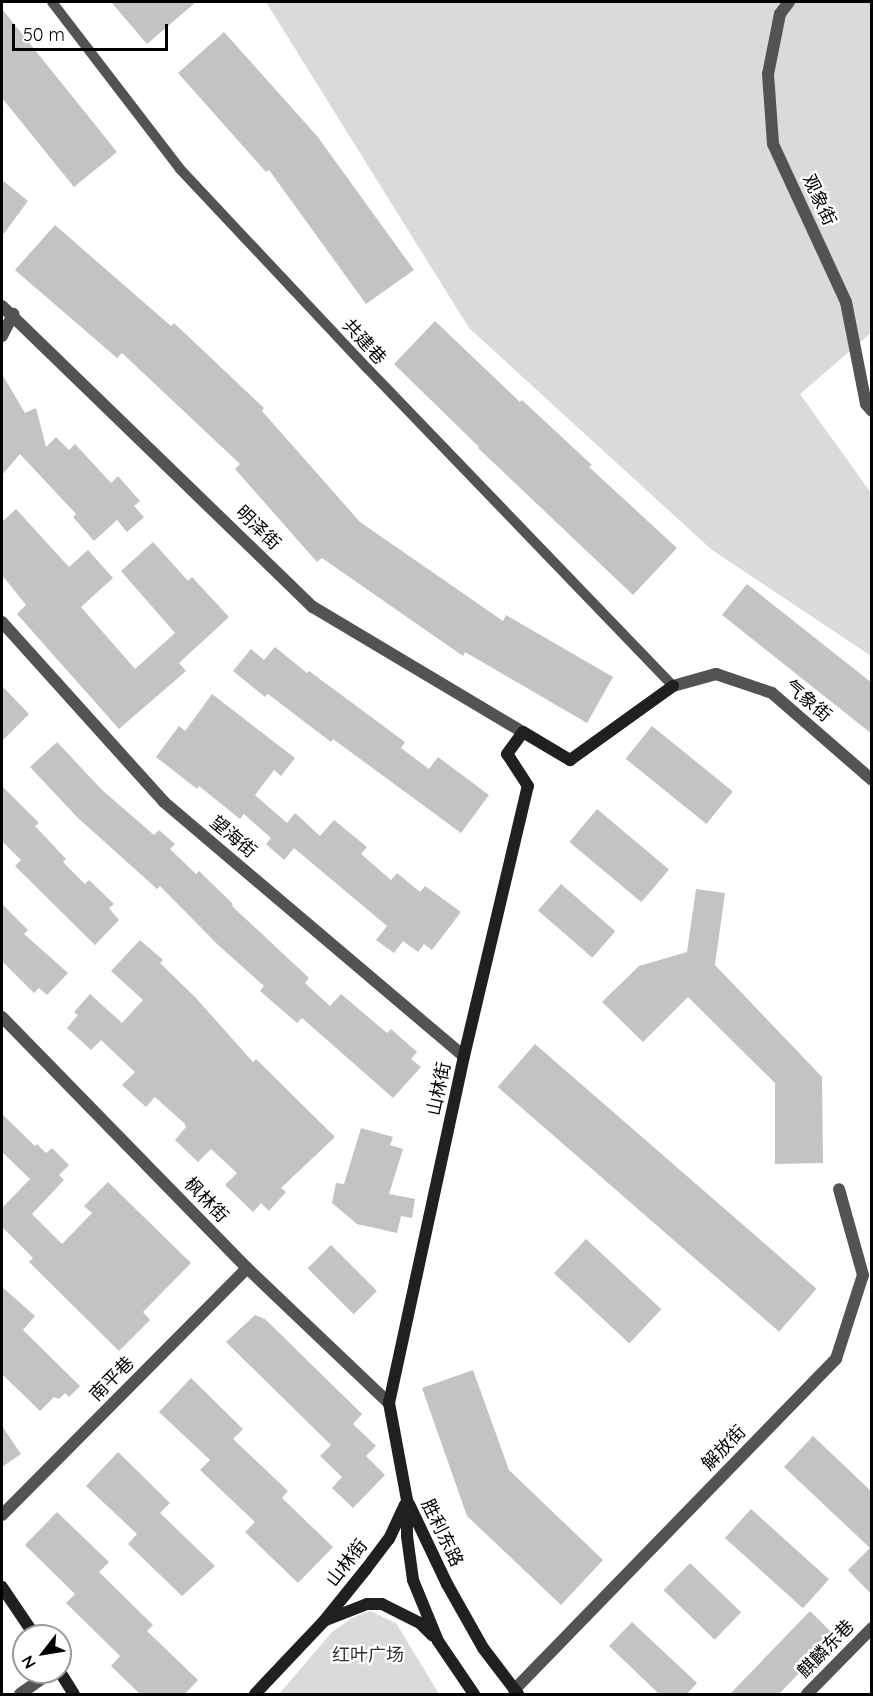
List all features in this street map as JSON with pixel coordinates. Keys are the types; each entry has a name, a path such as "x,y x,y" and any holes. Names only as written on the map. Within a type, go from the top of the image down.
{"street":[{"name":"观象街","path":"789,2 780,14 768,74 773,144 846,303 866,404 872,411"},
{"name":"明泽街","path":"2,306 13,314 313,607 522,732"},
{"path":"2,336 13,314"},
{"name":"望海街","path":"2,622 164,802 464,1056"},
{"name":"气象街","path":"673,686 716,674 772,693 872,780"},
{"path":"522,732 570,760 673,686"},
{"name":"山林街","path":"324,1621 389,1539 407,1500 390,1403 464,1056 528,786 507,754 522,732"},
{"name":"枫林街","path":"2,1017 247,1268 390,1403"},
{"name":"解放街","path":"514,1693 836,1359 862,1275 839,1189"},
{"name":"南平巷","path":"2,1515 247,1268"},
{"name":"胜利东路","path":"407,1500 447,1584 483,1648 514,1693"},
{"name":"胜利东路","path":"407,1500 407,1536 413,1580 438,1641 474,1695"},
{"path":"2,1587 27,1624"},
{"path":"255,1695 324,1621 367,1604 382,1604 420,1623 438,1641"},
{"name":"麒麟东巷","path":"807,1695 872,1628"},
{"path":"20,1695 35,1684"}],"lane":[{"name":"共建巷","path":"52,2 180,169 368,369 673,686"}],"green space":[{"path":"266,2 871,2 871,333 800,394 871,493 871,656 712,550 469,328"},
{"name":"红叶广场","path":"370,1611 396,1623 439,1694 279,1694 332,1632 352,1618"}],"building":[{"path":"111,2 196,2 147,44"},
{"path":"2,9 117,152 74,187 2,98"},
{"path":"224,32 317,136 414,270 366,304 269,170 266,172 178,73"},
{"path":"2,180 28,201 2,236"},
{"path":"55,225 171,326 174,323 264,408 262,411 360,522 503,621 506,615 613,677 587,723 465,652 463,656 322,558 317,562 235,469 240,464 122,353 117,358 15,270"},
{"path":"435,321 520,402 522,400 592,465 589,467 677,548 633,595 478,448 394,364"},
{"path":"2,374 25,413 36,408 46,447 56,437 69,450 75,444 111,483 118,476 140,501 134,506 144,517 127,532 117,520 94,541 73,517 76,514 20,454 2,475"},
{"path":"16,509 69,567 88,550 113,578 81,607 135,669 175,633 121,571 153,542 188,581 192,577 229,617 179,663 186,671 119,729 17,614 26,605 2,575 2,522"},
{"path":"747,584 872,683 872,734 722,615"},
{"path":"275,647 307,673 309,671 405,742 401,748 429,769 438,757 489,795 461,833 333,739 331,742 268,694 265,697 233,671 251,649 264,660"},
{"path":"2,686 29,714 2,741"},
{"path":"212,694 295,758 281,776 274,770 255,795 287,823 295,813 320,836 334,820 367,847 361,854 391,880 397,873 420,892 425,886 461,912 432,950 424,944 418,952 403,941 394,953 376,940 387,926 294,848 284,860 266,844 271,838 244,814 240,819 199,786 197,789 156,757 179,726 185,731"},
{"path":"652,726 733,791 706,824 626,759"},
{"path":"57,742 102,790 154,835 159,830 175,844 170,849 196,874 199,871 233,904 232,906 309,978 305,983 330,1006 341,994 387,1033 391,1029 417,1052 411,1059 421,1067 393,1098 302,1018 297,1023 260,991 264,986 218,945 160,886 157,889 78,818 30,767"},
{"path":"2,786 39,823 35,826 66,859 63,862 85,884 89,880 114,904 109,908 119,920 95,945 15,866 21,860 2,841"},
{"path":"597,809 669,869 641,902 569,842"},
{"path":"561,884 615,931 592,958 538,910"},
{"path":"696,889 725,893 715,965 822,1077 823,1163 775,1164 775,1083 688,997 643,1042 602,1002 639,966 687,952"},
{"path":"2,904 28,930 24,934 68,973 47,995 39,988 34,993 2,961"},
{"path":"140,940 163,960 160,963 195,997 253,1062 256,1059 335,1137 281,1188 286,1192 269,1211 261,1203 253,1212 225,1185 237,1173 211,1149 198,1162 175,1140 186,1127 184,1123 155,1097 146,1107 122,1085 135,1072 101,1040 91,1050 67,1028 78,1015 74,1012 90,994 122,1023 143,1000 111,971"},
{"path":"535,1044 817,1289 779,1332 498,1087"},
{"path":"2,1114 35,1146 37,1144 46,1153 52,1148 69,1165 59,1175 64,1180 32,1214 62,1244 92,1213 84,1206 108,1182 191,1263 143,1312 150,1320 119,1351 29,1262 33,1258 2,1227 2,1208 30,1179 2,1152"},
{"path":"361,1128 393,1137 390,1145 403,1149 389,1194 415,1199 412,1218 401,1216 397,1233 357,1224 332,1203 336,1183 344,1184"},
{"path":"586,1239 661,1309 629,1344 554,1273"},
{"path":"331,1245 377,1291 354,1314 308,1268"},
{"path":"2,1287 35,1316 23,1330 80,1386 69,1397 65,1393 59,1399 54,1397 40,1411 2,1374"},
{"path":"255,1315 265,1319 362,1414 353,1424 376,1446 366,1456 385,1475 353,1508 332,1488 342,1477 320,1456 331,1445 226,1342"},
{"path":"473,1370 509,1470 603,1560 561,1605 467,1516 422,1388"},
{"path":"191,1378 243,1429 233,1439 288,1491 282,1498 333,1547 298,1583 245,1532 255,1522 200,1470 210,1460 159,1412"},
{"path":"2,1426 21,1454 2,1467"},
{"path":"813,1436 872,1492 872,1595 848,1570 870,1548 784,1467"},
{"path":"118,1452 170,1503 160,1513 215,1566 182,1596 128,1544 137,1534 86,1486"},
{"path":"751,1509 829,1579 803,1608 725,1538"},
{"path":"57,1512 109,1562 99,1572 153,1625 147,1631 198,1680 184,1695 141,1695 111,1666 120,1656 66,1603 75,1594 25,1545"},
{"path":"690,1563 741,1612 715,1640 664,1590"},
{"path":"810,1611 835,1636 778,1695 729,1695"},
{"path":"632,1622 697,1683 686,1695 660,1695 609,1646"}]}
